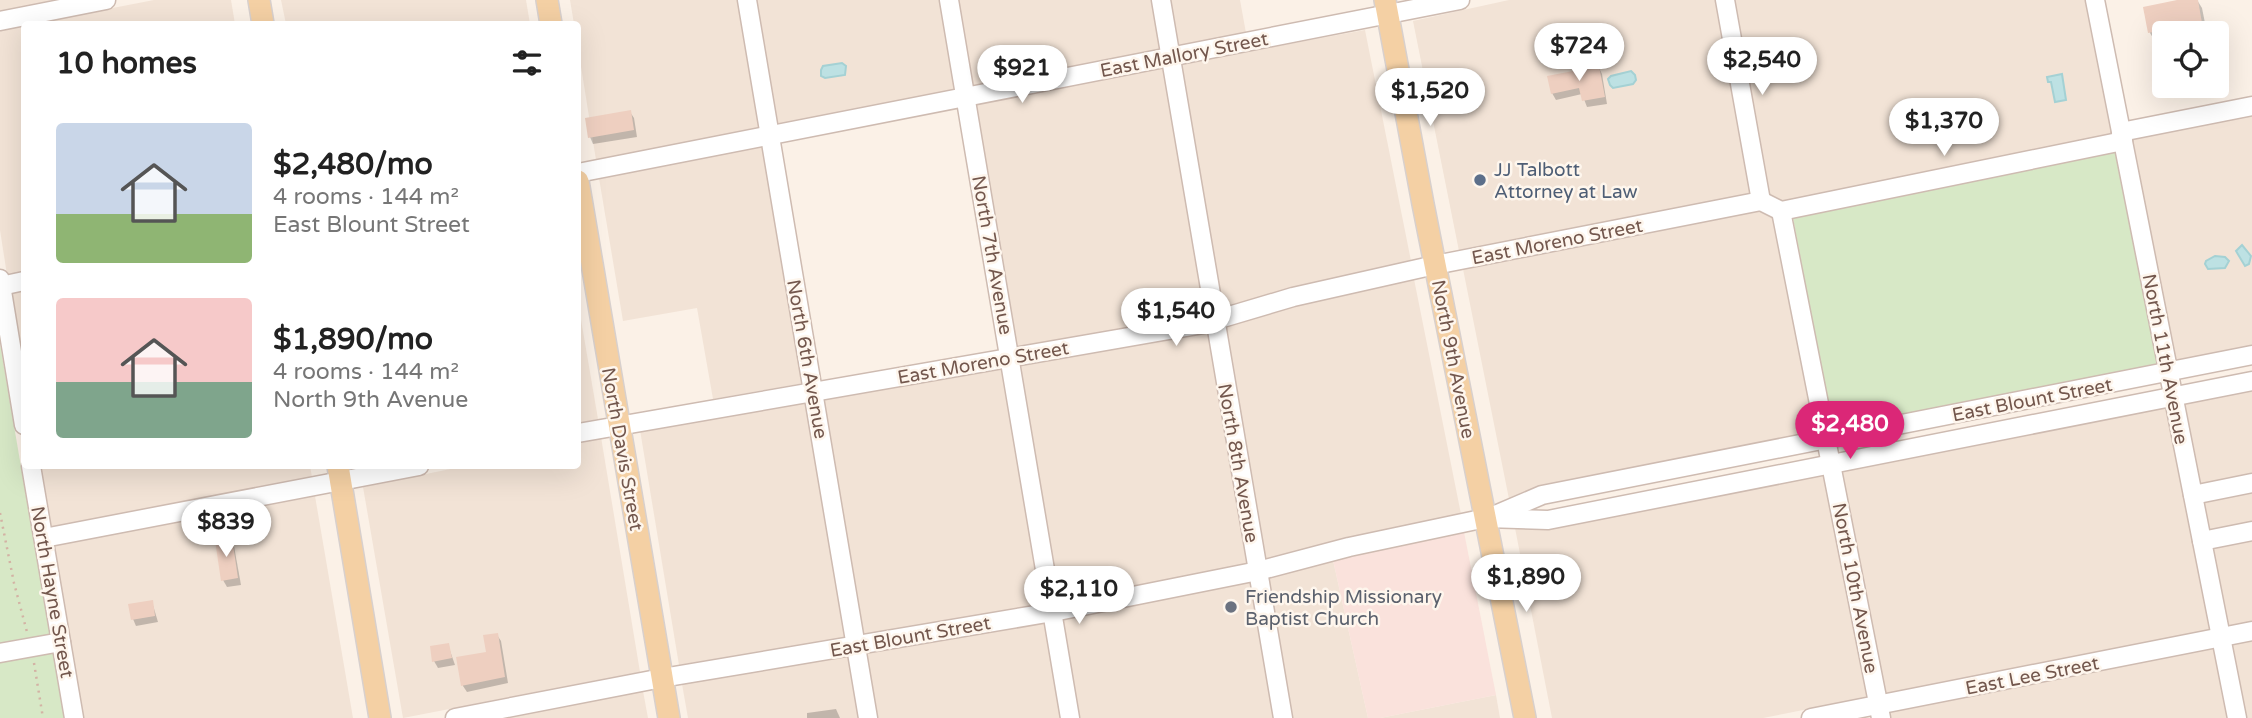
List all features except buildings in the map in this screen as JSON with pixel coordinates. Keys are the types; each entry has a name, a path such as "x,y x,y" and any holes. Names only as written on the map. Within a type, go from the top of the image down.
{"main road":[{"path":"259,0 262,21"},
{"path":"547,0 550,21"},
{"name":"North 9th Avenue","path":"1392,5 1435,265 1525,718"},
{"name":"North Davis Street","path":"581,199 668,718"},
{"path":"339,474 380,718"}],"street":[{"path":"0,21 106,0"},
{"name":"North 6th Avenue","path":"747,0 869,718"},
{"name":"North 7th Avenue","path":"949,0 1070,718"},
{"name":"North 8th Avenue","path":"1161,0 1283,718"},
{"name":"East Mallory Street","path":"581,172 1171,57 1392,5 1460,0"},
{"path":"1725,0 1761,201 1781,211 2252,106"},
{"name":"North 11th Avenue","path":"2095,0 2237,718"},
{"name":"East Moreno Street","path":"581,432 1215,322 1293,297 1435,265 1761,201"},
{"name":"North 10th Avenue","path":"1781,211 1880,711"},
{"path":"21,281 1,283 21,406"},
{"name":"East Blount Street","path":"455,718 662,678 1053,612 1258,571 1349,547 1486,518 1542,495 2252,355"},
{"name":"East Blount Street","path":"1486,518 1548,520 2252,381"},
{"name":"North Hayne Street","path":"32,469 74,718"},
{"path":"44,538 339,474 389,469"},
{"path":"2193,495 2252,483"},
{"path":"2202,541 2252,531"},
{"name":"East Lee Street","path":"1811,718 1880,711 2252,631"},
{"path":"0,653 61,642"}],"path":[{"path":"0,513 31,648 43,718"}],"shaded area":[{"path":"0,0 55,0 0,11"},
{"path":"154,0 231,0 234,21 46,21"},
{"path":"281,0 526,0 530,21 285,21"},
{"path":"570,0 739,0 761,128 596,160 581,67 581,21 574,21"},
{"path":"756,0 941,0 956,89 777,125"},
{"path":"958,0 1153,0 1161,49 972,86"},
{"path":"1169,0 1240,0 1246,33 1177,46"},
{"path":"1509,0 1717,0 1751,193 1459,251 1413,21"},
{"path":"1733,0 2086,0 2113,133 1782,201 1768,194"},
{"path":"21,26 21,273 7,275 0,230 0,30"},
{"path":"1365,30 1411,261 1292,288 1221,308 1180,64"},
{"path":"1164,67 1206,314 1017,347 975,104"},
{"path":"2252,115 2252,346 2176,361 2131,139"},
{"path":"764,146 804,383 713,399 697,308 623,321 599,178"},
{"path":"1760,211 1774,218 1817,432 1541,485 1509,499 1463,269"},
{"path":"1414,279 1461,514 1347,538 1264,560 1224,327 1295,306"},
{"path":"21,292 21,357 11,294"},
{"path":"581,320 598,419 581,422"},
{"path":"1209,333 1249,564 1059,601 1020,365"},
{"path":"1004,368 1043,604 863,635 823,399"},
{"path":"2252,390 2252,622 2228,627 2183,404"},
{"path":"807,402 847,637 679,665 640,430"},
{"path":"2167,407 2212,630 1885,694 1841,471"},
{"path":"601,437 640,672 403,718 363,487 450,469 581,469 581,441"},
{"path":"40,469 311,469 312,477 50,527"},
{"path":"1825,474 1869,697 1763,718 1552,718 1515,528 1548,529"},
{"path":"315,496 353,718 82,718 53,546"},
{"path":"1464,532 1496,695 1380,718 1368,718 1333,560"},
{"path":"1333,560 1368,718 1291,718 1268,578"},
{"path":"1252,582 1275,718 1079,718 1062,619"},
{"path":"1046,622 1062,718 877,718 866,653"},
{"path":"2252,641 2252,718 2246,718 2231,645"},
{"path":"2215,648 2229,718 1890,718 1888,712"},
{"path":"850,656 860,718 688,718 682,684"},
{"path":"643,691 648,718 503,718"},
{"path":"1496,695 1500,718 1380,718"}],"green space":[{"path":"2115,152 2158,367 1833,430 1793,218"},
{"path":"0,344 64,718 0,718"}],"water":[{"path":"842,63 846,66 845,75 825,78 821,76 823,66"},
{"path":"1631,71 1636,80 1633,84 1613,88 1610,85 1608,79 1611,76"},
{"path":"2062,74 2066,100 2055,102 2051,82 2048,82 2047,77"},
{"path":"2242,245 2251,256 2249,264 2245,266 2236,251"},
{"path":"2215,256 2225,257 2229,261 2225,268 2208,269 2206,261"}],"place":[{"name":"JJ Talbott Attorney at Law","path":"1480,180"},
{"name":"Friendship Missionary Baptist Church","path":"1231,607"}]}
